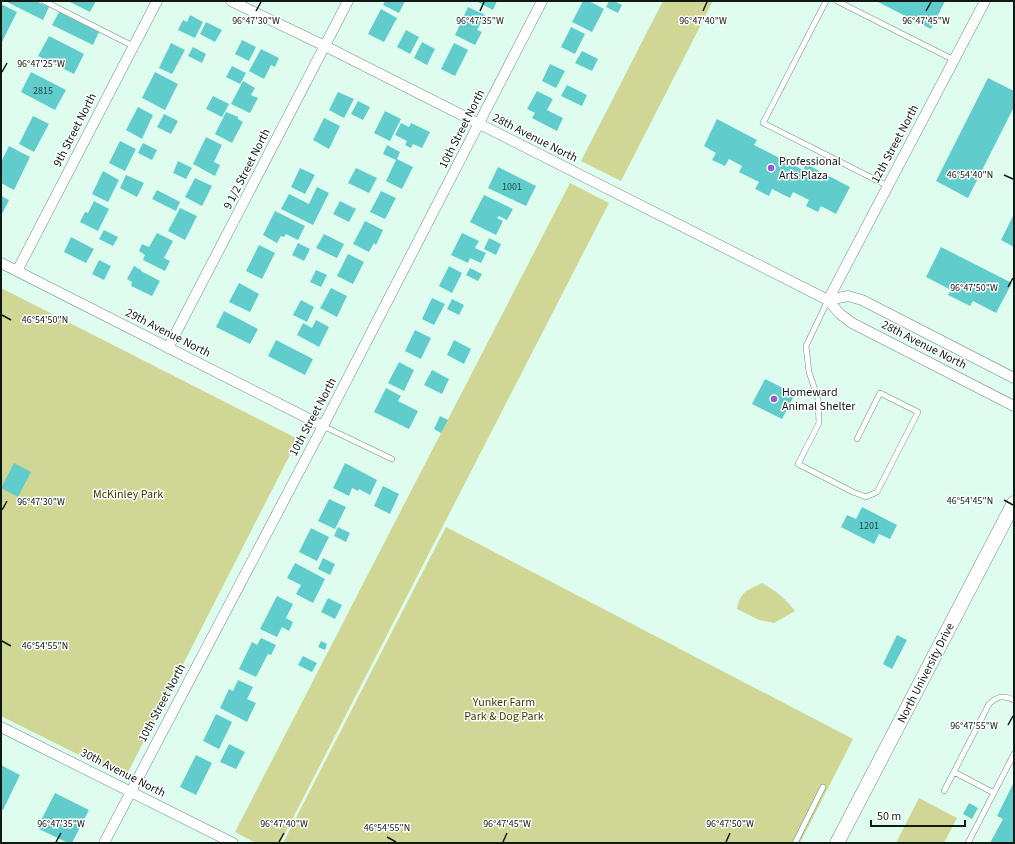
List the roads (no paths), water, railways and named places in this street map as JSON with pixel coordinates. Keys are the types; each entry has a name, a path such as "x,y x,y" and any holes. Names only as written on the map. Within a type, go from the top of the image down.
{"main road":[{"name":"North University Drive","path":"837,843 1014,503"}],"street":[{"name":"9th Street North","path":"17,271 157,1"},
{"name":"28th Avenue North","path":"231,1 325,46 828,300 840,314 852,323 1014,406"},
{"name":"9 1/2 Street North","path":"168,348 348,1"},
{"name":"10th Street North","path":"104,843 323,426 542,1"},
{"name":"12th Street North","path":"828,300 985,1"},
{"name":"29th Avenue North","path":"1,263 323,426"},
{"name":"28th Avenue North","path":"828,300 848,296 862,300 1014,378"},
{"name":"30th Avenue North","path":"1,727 233,843"}],"lane":[{"path":"44,1 133,46"},
{"path":"826,1 763,123 888,186"},
{"path":"837,1 954,60"},
{"path":"828,300 806,346 809,372 818,399 819,423 798,464 866,497 877,492 918,412 880,393 857,439"},
{"path":"323,426 341,433 392,459"},
{"path":"944,791 989,704 995,698 1002,696 1009,697 1014,700"},
{"path":"968,843 1014,754"},
{"path":"954,772 994,793"},
{"path":"795,843 823,787"}],"place":[{"name":"Professional Arts Plaza","path":"771,168"},
{"name":"Homeward Animal Shelter","path":"774,399"}],"park label":[{"name":"McKinley Park","path":"128,494"},
{"name":"Yunker Farm Park & Dog Park","path":"504,709"}]}
